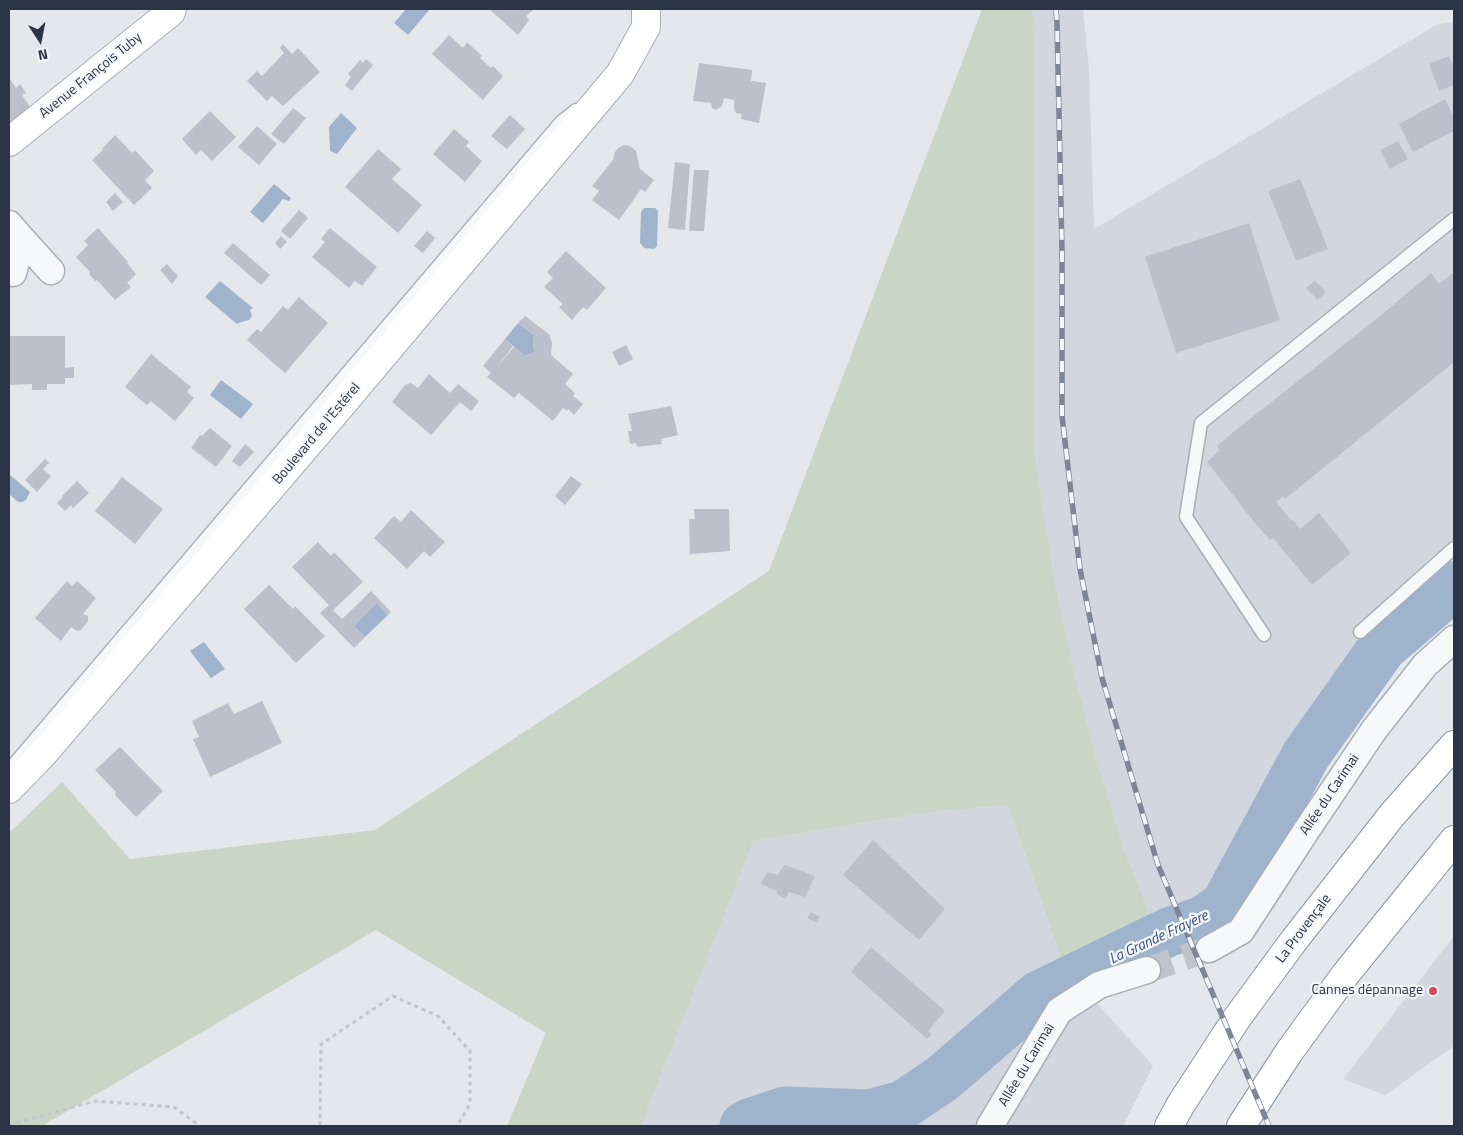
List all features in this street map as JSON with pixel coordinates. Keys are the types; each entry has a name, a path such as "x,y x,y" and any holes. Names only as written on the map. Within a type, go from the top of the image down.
{"main road":[{"name":"Avenue François Tuby","path":"9,142 171,12 172,9"},
{"name":"Boulevard de l'Estérel","path":"9,789 44,753 333,415 620,74 646,27 646,9"},
{"name":"La Provençale","path":"1169,1126 1238,1018 1292,943 1392,815 1454,745"},
{"path":"1241,1126 1289,1052 1346,974 1454,840"}],"street":[{"path":"16,232 51,271"},
{"path":"13,273 16,232"},
{"name":"Allée du Carimai","path":"1209,949 1241,931 1374,730 1425,666 1454,640"},
{"name":"Allée du Carimai","path":"990,1126 1059,1011 1099,985 1147,970"}],"lane":[{"name":"Boulevard de l'Estérel","path":"9,770 561,122 620,74"},
{"path":"1264,635 1186,516 1201,423 1454,219"},
{"path":"1360,632 1454,548"}],"path":[{"path":"320,1126 321,1044 394,996 438,1016 470,1051 470,1104 457,1126"},
{"path":"9,1125 95,1101 174,1107 200,1126"}],"shaded area":[{"path":"1032,9 1083,9 1089,68 1094,229 1438,24 1454,22 1454,611 1406,653 1264,859 1199,901 1153,922 1124,849 1097,761 1076,679 1054,579 1034,449 1034,30"},
{"path":"1008,805 1064,966 1153,1066 1123,1126 641,1126 752,841 931,812"},
{"name":"Cannes dépannage","path":"1454,936 1454,1046 1385,1095 1343,1079"}],"green space":[{"path":"981,9 1032,9 1034,30 1034,449 1054,579 1076,679 1097,761 1124,849 1153,922 1064,966 1008,805 931,812 753,841 641,1126 507,1126 546,1033 376,930 42,1126 9,1126 9,833 62,782 130,859 375,830 769,571"}],"water":[{"path":"406,9 430,9 408,35 394,23"},
{"path":"341,113 357,128 337,154 330,151 329,127"},
{"path":"274,184 291,198 289,201 283,199 263,223 250,212"},
{"path":"644,208 655,208 658,211 657,246 654,249 644,248 640,243 641,212"},
{"path":"220,281 253,308 250,310 252,316 249,320 237,324 205,297"},
{"path":"518,323 534,335 533,346 535,352 525,356 505,339"},
{"path":"221,380 253,404 241,419 210,395"},
{"path":"9,474 30,492 26,500 18,502 9,494"},
{"path":"377,603 388,615 365,637 354,626"},
{"path":"204,642 225,669 211,678 190,651"}],"building":[{"path":"489,9 534,9 526,16 529,20 518,35"},
{"path":"449,35 463,48 467,42 482,56 480,58 491,68 493,66 503,76 483,100 432,54"},
{"path":"283,44 292,54 298,48 320,72 283,106 272,96 267,101 247,81 257,71 262,76 284,53 280,48"},
{"path":"1449,56 1454,68 1454,85 1439,91 1429,64"},
{"path":"366,59 373,65 352,91 345,85 351,77 348,74 360,60 363,63"},
{"path":"699,63 752,70 751,81 766,83 759,123 741,119 742,114 736,113 734,110 734,100 724,98 722,106 716,110 712,108 711,103 693,101"},
{"path":"9,78 16,88 20,84 26,93 22,95 31,108 9,126"},
{"path":"1445,99 1454,117 1454,131 1413,152 1399,124"},
{"path":"293,108 306,118 284,144 271,134"},
{"path":"210,111 236,137 212,161 201,150 196,155 182,139"},
{"path":"510,115 525,129 507,149 491,136"},
{"path":"257,126 277,144 259,165 238,147"},
{"path":"454,129 469,142 466,146 482,161 465,182 433,154"},
{"path":"115,135 132,153 135,150 154,171 145,180 152,188 134,205 92,160"},
{"path":"1398,141 1408,159 1390,169 1380,150"},
{"path":"624,145 630,146 636,151 640,169 654,180 645,192 641,189 619,220 592,200 599,191 592,186 613,160 618,148"},
{"path":"378,149 401,169 392,179 422,205 398,233 345,187"},
{"path":"675,162 690,164 685,230 668,228"},
{"path":"694,170 709,170 704,231 689,231"},
{"path":"1300,179 1328,249 1296,261 1268,191"},
{"path":"115,193 123,202 113,211 106,202"},
{"path":"299,210 308,218 290,239 281,231"},
{"path":"1249,223 1280,320 1176,353 1145,257"},
{"path":"98,228 136,274 127,283 131,287 115,300 97,280 95,281 89,274 90,272 76,257 88,245 84,241"},
{"path":"330,228 377,267 362,286 355,281 349,288 312,257 325,242 321,239"},
{"path":"427,231 435,238 423,253 414,246"},
{"path":"281,236 287,242 280,249 275,243"},
{"path":"233,243 270,275 261,285 224,253"},
{"path":"566,251 606,288 587,310 583,307 572,320 559,307 563,304 544,287 553,278 547,272"},
{"path":"167,264 178,276 172,284 160,270"},
{"path":"1454,272 1454,362 1285,499 1283,497 1276,502 1300,529 1319,513 1351,553 1312,585 1273,538 1270,540 1255,523 1207,462 1220,450 1217,446 1231,434 1380,316 1431,273 1439,284"},
{"path":"1315,281 1326,292 1318,300 1306,288"},
{"path":"299,297 328,323 285,373 247,340 257,329 261,332 283,306 288,310"},
{"path":"525,316 549,334 552,343 551,355 573,374 565,384 575,393 573,396 583,404 574,415 568,409 567,411 563,408 553,421 519,393 514,398 487,377 491,373 483,366 505,339 513,346 497,367 514,347 525,356 535,352 533,346 534,335 518,323"},
{"path":"9,336 65,336 65,368 74,367 74,378 65,378 65,384 47,384 47,390 32,390 32,384 9,385"},
{"path":"626,345 633,359 619,366 612,352"},
{"path":"151,354 191,387 187,392 194,398 175,421 151,401 147,405 125,387"},
{"path":"429,374 450,393 458,384 479,401 471,411 460,402 431,435 392,402 405,385 411,383 418,388"},
{"path":"671,406 678,435 661,439 662,444 637,447 636,443 630,444 628,431 632,431 628,414"},
{"path":"210,428 232,446 216,467 191,448 200,435 202,436"},
{"path":"245,444 254,452 240,467 232,461"},
{"path":"45,459 49,463 43,469 51,476 37,492 25,480"},
{"path":"571,476 582,484 565,505 555,496"},
{"path":"122,477 163,509 135,544 95,511"},
{"path":"77,481 89,493 73,508 71,505 65,511 57,503"},
{"path":"694,509 729,509 730,551 690,554 689,519 695,519"},
{"path":"411,510 445,542 430,557 424,551 407,569 374,538 394,516 401,522"},
{"path":"318,542 331,556 334,552 363,582 333,610 342,619 371,591 391,612 388,615 377,603 354,626 365,637 354,648 320,613 329,605 292,567"},
{"path":"67,581 72,586 77,581 96,598 83,614 88,616 88,621 81,630 77,631 71,627 61,641 35,618"},
{"path":"269,585 293,609 295,606 325,636 296,663 244,609"},
{"path":"262,701 282,743 210,777 193,739 199,737 192,721 228,703 234,714"},
{"path":"120,747 163,791 136,817 95,770"},
{"path":"873,840 945,909 919,940 843,875"},
{"path":"784,865 815,876 805,897 789,892 785,899 777,894 777,891 761,884 767,872 778,875"},
{"path":"811,912 820,917 817,923 807,918"},
{"path":"871,947 945,1011 928,1031 932,1034 927,1039 851,972"}],"waterway":[{"name":"La Grande Frayère","path":"744,1126 785,1111 869,1114 903,1105 943,1078 1039,995 1169,932 1204,920 1225,905 1306,755 1382,648 1454,586"}],"tunnel":[{"path":"1147,970 1209,949"}],"railway":[{"path":"1056,9 1062,251 1062,416 1080,569 1102,678 1158,865 1269,1126"}],"place":[{"name":"Cannes dépannage","path":"1433,991"}]}
